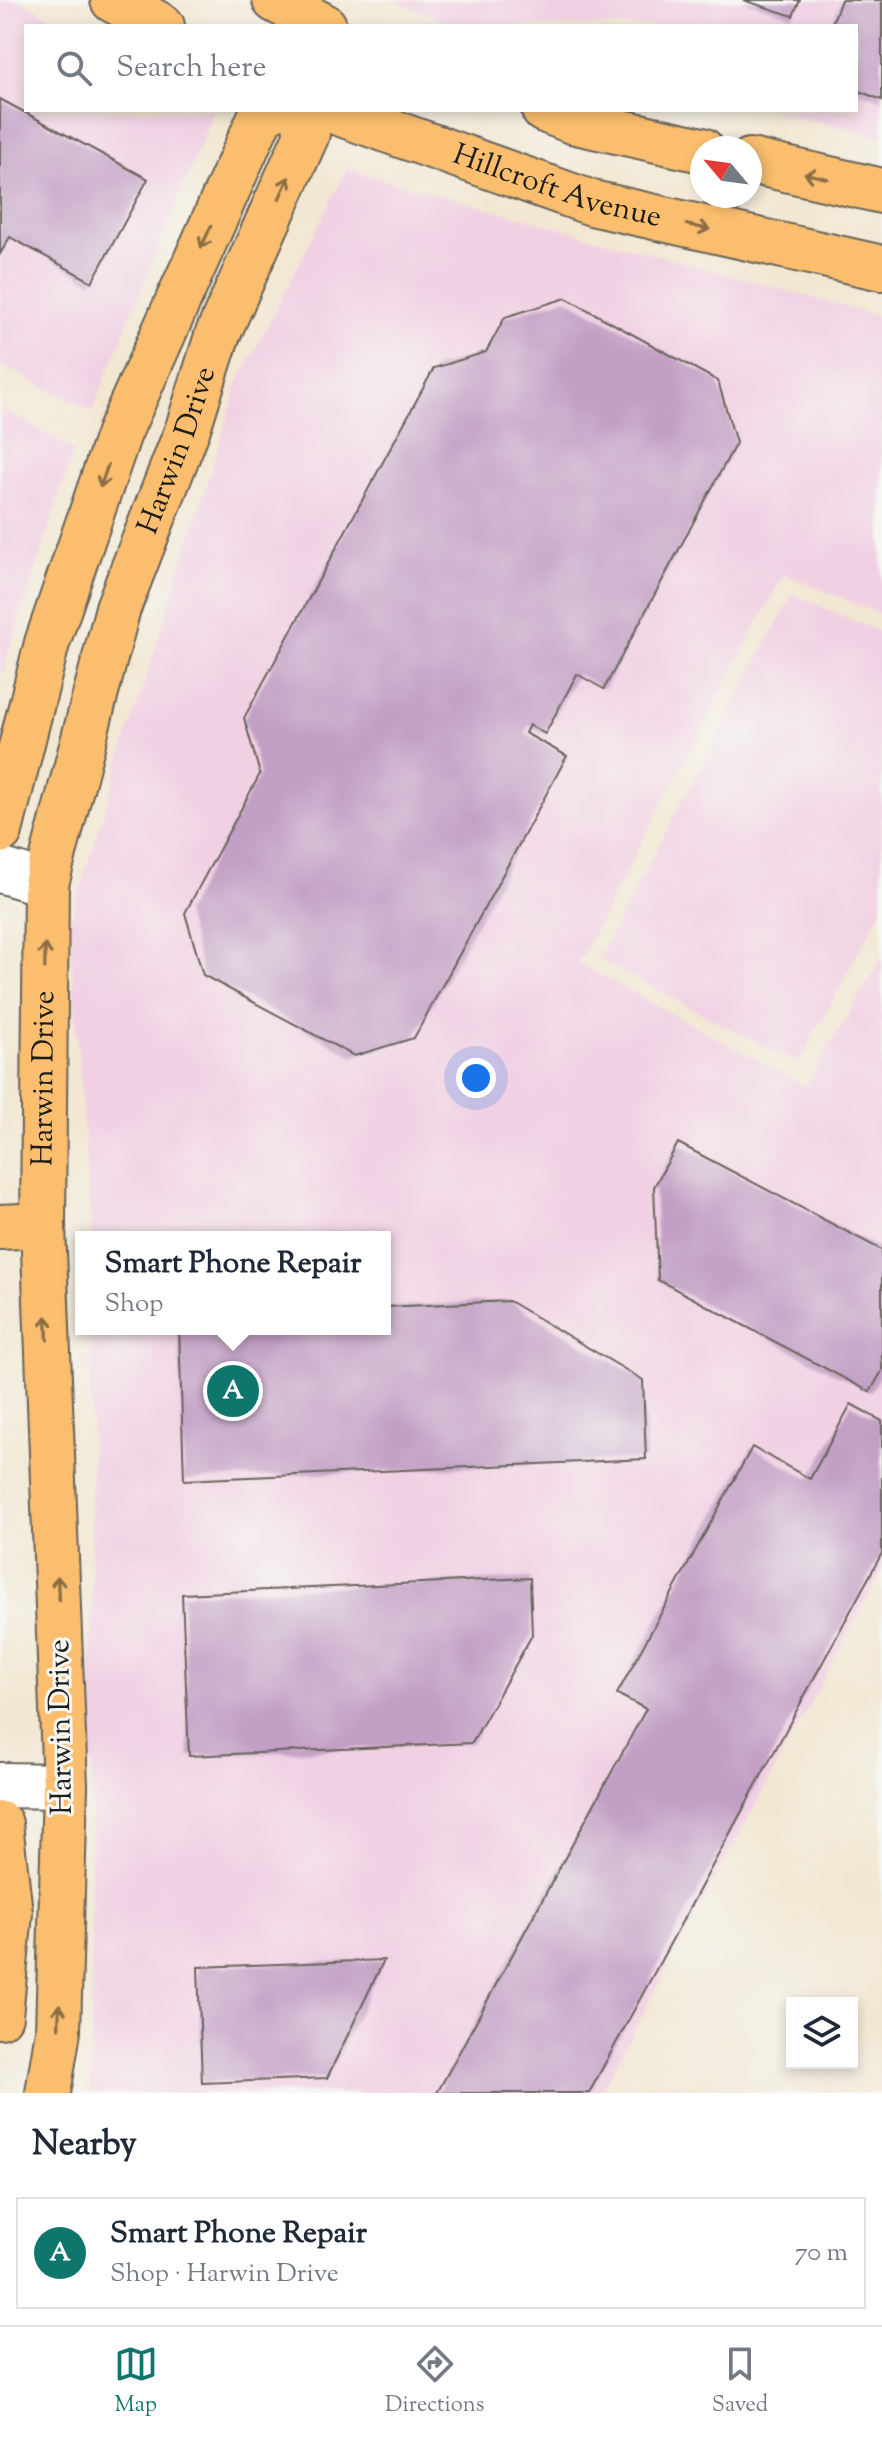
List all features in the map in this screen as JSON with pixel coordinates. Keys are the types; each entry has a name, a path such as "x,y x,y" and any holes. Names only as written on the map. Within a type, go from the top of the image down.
{"main road":[{"path":"113,0 158,24"},
{"path":"275,0 320,24"},
{"path":"334,24 344,0"},
{"name":"Harwin Drive","path":"0,831 47,643 119,433 265,112"},
{"name":"Harwin Drive","path":"48,2093 58,2031 65,1786 43,1225 46,884 118,608 188,428 217,336 307,134 302,112"},
{"name":"Hillcroft Avenue","path":"336,112 592,203 882,268"},
{"path":"549,112 572,121 690,147"},
{"path":"762,164 882,191"},
{"path":"0,1227 43,1225"},
{"path":"0,1824 10,1913 0,2016"}],"street":[{"path":"0,870 46,884"},
{"path":"0,1785 65,1786"}],"shaded area":[{"path":"0,0 19,0 64,24 24,24 24,112 213,112 92,412 0,364"},
{"path":"394,0 882,0 882,136 772,112 858,112 858,24 452,24"},
{"path":"347,169 882,317 882,615 784,574 578,963 806,1086 882,957 882,1571 600,2093 91,2093 91,1335 391,1335 391,1231 91,1231 69,924 238,384"},
{"path":"0,407 74,451 0,680"},
{"path":"793,594 882,633 882,909 798,1064 598,959"}],"building":[{"path":"743,0 800,0 793,16"},
{"path":"841,0 882,0 882,100 858,91 858,24 832,24"},
{"path":"0,99 148,179 92,282 10,237 0,254"},
{"path":"566,298 718,381 736,443 604,689 577,674 545,734 529,725 525,733 567,756 414,1038 354,1056 203,975 185,913 260,774 244,718 434,368 486,352 505,317"},
{"path":"678,1143 882,1250 882,1371 870,1392 658,1280 654,1187"},
{"path":"509,1301 643,1380 646,1459 184,1480 179,1335 391,1335 391,1307"},
{"path":"851,1404 882,1421 882,1553 589,2093 437,2093 646,1709 617,1694 752,1447 810,1479"},
{"path":"530,1578 532,1635 472,1743 189,1756 182,1594"},
{"path":"384,1960 327,2078 202,2083 198,1967"}],"place":[{"name":"Smart Phone Repair","path":"233,1391"}]}
